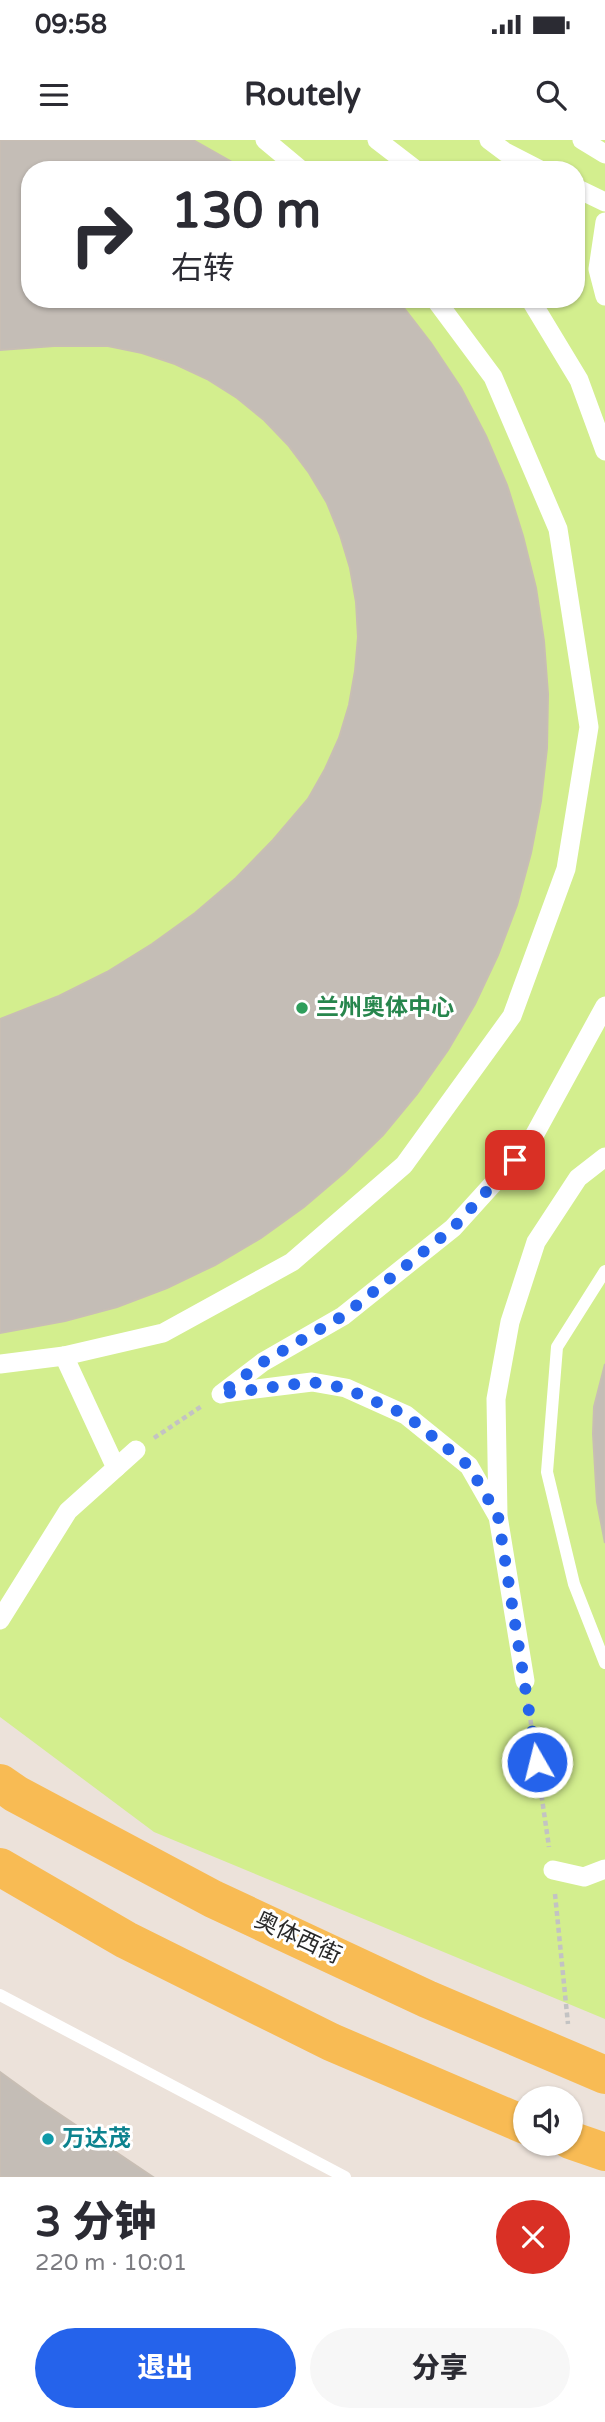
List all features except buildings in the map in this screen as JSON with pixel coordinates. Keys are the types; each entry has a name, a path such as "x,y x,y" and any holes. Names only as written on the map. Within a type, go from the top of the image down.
{"main road":[{"name":"奥体西街","path":"0,1783 213,1899 427,1999 588,2068"},
{"path":"0,1867 126,1940 331,2042 513,2120"},
{"path":"583,2144 605,2152"}],"street":[{"path":"265,140 290,161"},
{"path":"377,140 404,161"},
{"path":"489,140 522,161"},
{"path":"582,140 605,154"},
{"path":"585,192 605,202"},
{"path":"605,222 598,269 605,296"},
{"path":"0,1364 64,1356 163,1332 292,1262 404,1165 512,1016 566,869 589,727 558,529 493,377 442,308"},
{"path":"535,308 579,380 605,451"},
{"path":"220,1394 263,1362 343,1316 453,1228 530,1143 605,1006"},
{"path":"525,1681 498,1516 496,1399 510,1322 536,1242 578,1178 605,1157"},
{"path":"64,1356 116,1468"},
{"path":"220,1394 312,1382 345,1388 406,1415 469,1466 498,1516"},
{"path":"0,1620 68,1511 136,1450"},
{"path":"552,1870 584,1877 605,1869"}],"lane":[{"path":"605,1270 557,1347 547,1472 574,1584 605,1663"},
{"path":"0,1995 345,2177"}],"path":[{"path":"136,1450 220,1394"},
{"path":"525,1681 552,1870 588,2068"}],"green space":[{"name":"兰州奥体中心","path":"0,140 605,140 605,2019 154,1832 0,1717"}],"place":[{"name":"兰州奥体中心","path":"302,1008"},
{"name":"万达茂","path":"48,2139"}],"route":[{"path":"515,1160 453,1228 343,1316 263,1362 220,1394 312,1382 345,1388 406,1415 469,1466 498,1516 537,1762"}]}
